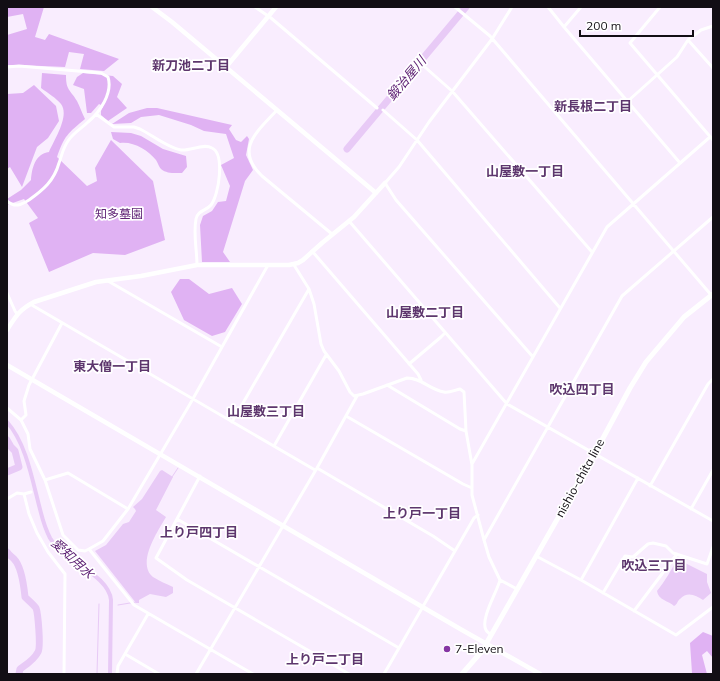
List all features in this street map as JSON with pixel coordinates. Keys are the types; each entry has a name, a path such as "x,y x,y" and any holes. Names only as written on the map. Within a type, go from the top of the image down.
{"main road":[{"name":"nishio-chita line","path":"462,674 475,661 486,644 646,362 684,317 712,295"}],"street":[{"path":"152,7 160,12 376,193"},
{"path":"255,7 377,108"},
{"path":"226,67 276,7"},
{"path":"455,7 490,36 712,295"},
{"path":"7,330 17,314 30,304 78,288 107,281 197,265 294,265 303,260 349,221 399,167 452,91 492,39 512,7"},
{"path":"548,7 680,163"},
{"path":"564,27 581,7"},
{"path":"660,7 630,43 713,140"},
{"path":"628,101 677,57 688,40 701,30 713,26"},
{"path":"688,40 713,68"},
{"path":"419,62 452,91 592,252"},
{"path":"7,67 19,66 101,73 108,78 110,84 106,97 96,114 69,139 56,172 48,185 20,205 13,205 7,202"},
{"path":"277,110 255,134 249,144 249,158 262,176 332,234"},
{"path":"383,110 417,140 560,308"},
{"path":"96,114 114,127 134,127 140,129 180,150 207,146 216,152 218,158 219,186 212,205 199,213 196,220 197,265"},
{"path":"472,465 607,227 710,137"},
{"path":"385,183 396,200 533,357"},
{"path":"484,540 622,296 713,217"},
{"path":"349,221 507,404 713,521"},
{"path":"312,251 418,374 421,380"},
{"path":"7,408 21,420 28,434 30,449 45,480 63,535 78,550 85,551 89,549 103,541 128,508 268,265"},
{"path":"294,265 309,290 314,304 321,344 326,355 339,371 350,392 354,396 408,378 421,380 444,392 460,389 464,392 466,431 472,465 472,495 484,540 489,557 500,580 517,589"},
{"path":"107,281 222,347"},
{"path":"232,422 309,290"},
{"path":"7,293 17,314"},
{"path":"30,304 192,399 433,536 455,551"},
{"path":"21,420 26,415 24,401 31,379 62,323"},
{"path":"409,364 445,333"},
{"path":"274,446 326,355"},
{"path":"7,364 486,644 540,674"},
{"path":"650,486 708,384 713,379"},
{"path":"387,386 460,429 466,431"},
{"path":"196,674 357,396"},
{"path":"346,416 462,484 472,488"},
{"path":"691,509 713,470"},
{"path":"45,480 68,473 128,508"},
{"path":"200,476 156,558 187,580 348,674"},
{"path":"581,580 638,478"},
{"path":"7,499 17,492 24,494 31,492"},
{"path":"24,494 36,533 64,574 64,674"},
{"path":"384,674 474,518 478,515"},
{"path":"177,519 399,648"},
{"path":"603,593 625,556 634,557 648,544 653,543 666,546 677,554 707,564 713,547"},
{"path":"89,549 134,605 253,674"},
{"path":"634,611 677,554"},
{"path":"536,556 581,580 676,635 713,607"},
{"path":"491,634 486,629 486,616 500,580"},
{"path":"117,674 118,666 148,614"},
{"path":"125,654 159,674"}],"green space":[{"path":"7,7 44,7 35,37 45,40 49,34 119,59 104,71 80,69 84,54 69,52 65,67 7,65 7,35 27,29 23,14 7,17"},
{"name":"知多墓園","path":"42,73 66,75 69,90 77,101 85,119 67,135 57,157 87,186 97,181 95,168 111,140 153,181 165,240 125,255 93,253 49,272 29,223 38,218 24,199 7,205 7,199 21,190 31,180 32,171 37,159 44,153 49,152 64,115 61,104 41,88"},
{"path":"83,73 113,76 122,84 117,97 127,108 108,121 101,115 103,106 99,104 91,113 87,113 84,89 73,85 77,77"},
{"path":"34,85 56,106 59,121 48,138 37,147 22,187 10,167 7,169 7,94 23,93"},
{"path":"147,108 157,108 232,125 229,129 236,140 241,142 247,136 249,139 246,155 253,170 245,181 223,252 230,262 202,262 200,225 203,216 212,211 218,202 226,201 230,186 221,165 234,158 226,134 204,131 191,125 159,115 141,117 131,123 112,124 129,113"},
{"path":"111,132 131,133 141,136 163,149 186,156 187,167 182,173 163,171 156,160 149,153 130,143 120,143 113,139"},
{"path":"180,279 189,279 209,294 232,288 242,304 225,332 212,336 184,320 171,292"},
{"path":"703,632 713,636 713,658 707,651 702,655 707,674 691,674 690,643"}],"shaded area":[{"path":"162,470 173,477 156,510 166,517 150,547 147,564 148,571 153,577 173,587 173,593 166,597 150,594 139,600 139,603 136,603 95,551 106,545 123,524 129,522 136,511 133,507 142,499"},
{"path":"677,559 707,574 707,582 711,593 703,600 689,594 679,600 674,606 659,596 657,591 668,576"}],"waterway":[{"name":"鍛治屋川","path":"347,149 466,7"},
{"name":"愛知用水","path":"7,422 20,441 50,538 56,546 94,575 108,591 111,600 110,674"},
{"path":"7,440 15,451 19,467 7,472"},
{"path":"172,477 178,468"},
{"path":"7,552 19,566 25,597 36,608 38,623 38,652 28,664 20,669 19,674"},
{"path":"118,605 136,602"},
{"path":"97,674 99,604"}],"place":[{"name":"7-Eleven","path":"447,649"}],"district":[{"name":"新刀池二丁目","path":"191,65"},
{"name":"新長根二丁目","path":"593,106"},
{"name":"山屋敷一丁目","path":"525,171"},
{"name":"山屋敷二丁目","path":"425,312"},
{"name":"東大僧一丁目","path":"112,366"},
{"name":"吹込四丁目","path":"582,389"},
{"name":"山屋敷三丁目","path":"266,411"},
{"name":"上り戸一丁目","path":"422,513"},
{"name":"上り戸四丁目","path":"199,532"},
{"name":"吹込三丁目","path":"654,565"},
{"name":"上り戸二丁目","path":"325,659"}]}
